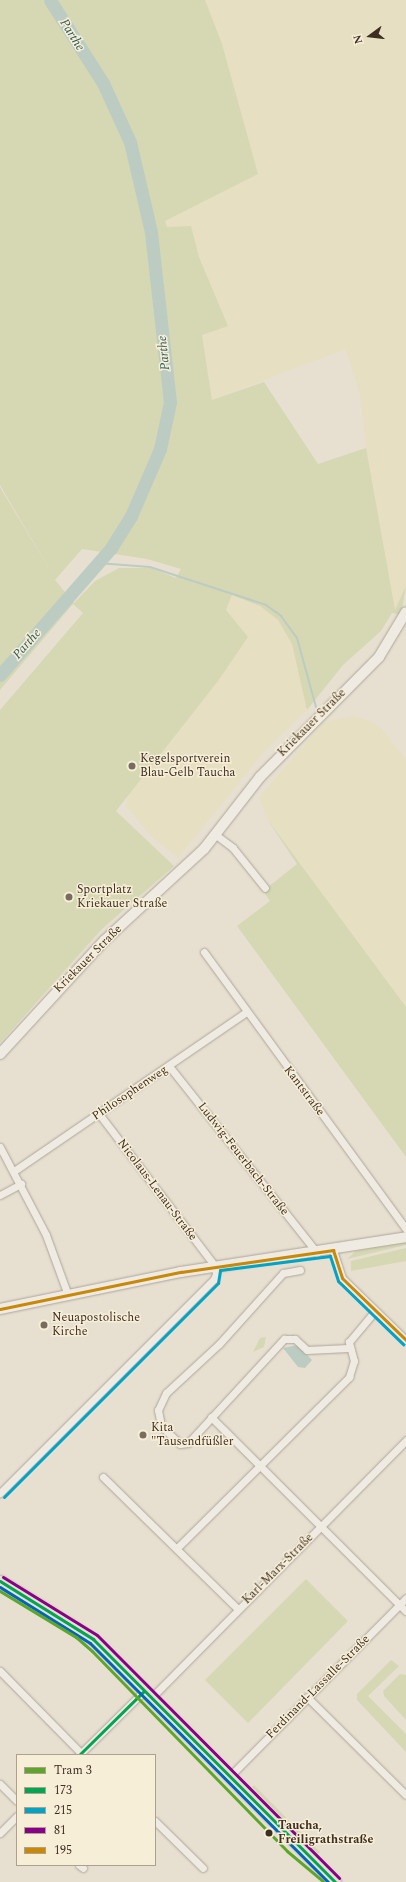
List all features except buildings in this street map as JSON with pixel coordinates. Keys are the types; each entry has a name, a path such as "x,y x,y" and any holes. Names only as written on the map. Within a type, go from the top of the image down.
{"main road":[{"path":"0,1581 79,1629 148,1694 335,1882"}],"street":[{"name":"Kriekauer Straße","path":"0,1054 105,940 181,872 216,835 260,777 379,657 406,612"},
{"path":"216,835 233,848 265,888"},
{"name":"Kantstraße","path":"204,952 246,1012 406,1229"},
{"name":"Philosophenweg","path":"14,1172 246,1012"},
{"name":"Ludwig-Feuerbach-Straße","path":"169,1066 317,1252"},
{"name":"Nicolaus-Lenau-Straße","path":"98,1114 215,1266"},
{"path":"0,1147 21,1184 46,1235 68,1295"},
{"path":"0,1195 21,1184"},
{"path":"0,1309 215,1266 333,1250 406,1237"},
{"path":"333,1250 342,1278 406,1340"},
{"path":"0,1493 214,1279 215,1266"},
{"path":"300,1270 283,1273 219,1344 166,1393 158,1410 161,1426 181,1444 188,1443 283,1340 295,1339 307,1350 348,1348"},
{"path":"177,1548 258,1465 349,1377 354,1361 348,1348 350,1339 375,1311"},
{"path":"211,1417 406,1611"},
{"name":"Karl-Marx-Straße","path":"83,1753 238,1609 406,1440"},
{"path":"103,1477 238,1609"},
{"name":"Ferdinand-Lassalle-Straße","path":"230,1776 406,1598"},
{"path":"0,1671 83,1753"},
{"path":"307,1697 406,1795"},
{"path":"0,1784 16,1800"},
{"path":"0,1834 16,1817"},
{"path":"156,1822 203,1868"}],"shaded area":[{"path":"205,0 406,0 406,586 395,611 369,472 360,395 346,349 212,400 202,335 228,325 199,257 191,226 167,227 165,221 258,174 222,44"},
{"path":"232,595 260,606 278,620 292,644 307,710 262,754 178,858 150,835 126,806 127,796 218,681 247,637 226,610"},
{"path":"354,716 371,721 384,731 406,760 406,1007 267,819 259,797 324,722"},
{"path":"298,1345 312,1360 305,1368 298,1367 283,1348"}],"green space":[{"path":"0,0 205,0 222,44 258,174 165,221 167,227 191,226 199,257 228,326 202,335 212,400 264,382 318,464 366,448 395,610 406,586 401,615 392,613 381,631 343,665 307,710 292,644 278,620 260,606 232,595 226,610 248,637 218,681 116,811 174,866 102,929 0,1043 0,710 83,613 73,604 0,690 0,487 54,577 0,485","holes":["82,549 147,559 181,569 176,578 151,568 119,568 95,581 74,603 55,580"]},
{"path":"267,819 406,1007 406,1157 237,926 270,901 263,891 297,864"},
{"path":"406,1241 406,1245 347,1259 356,1251"},
{"path":"406,1248 406,1261 351,1271 351,1261"},
{"path":"266,1337 264,1347 253,1352 260,1338"},
{"path":"306,1579 348,1621 248,1723 205,1680"},
{"path":"391,1660 399,1666 368,1696 406,1734 406,1752 357,1700 357,1694"},
{"path":"400,1674 406,1675 406,1720 384,1696 383,1691"},
{"path":"254,1785 320,1852 318,1854 252,1787"}],"waterway":[{"name":"Parthe","path":"0,675 111,548 131,516 160,449 170,402 151,232 130,142 103,83 50,0"},
{"path":"98,563 150,567 266,605 281,616 297,638 316,707"}],"tram line":[{"name":"3","path":"0,1591 76,1637 92,1651 287,1851 324,1882"}],"transit line":[{"name":"195","path":"0,1309 181,1272 333,1250 342,1278 406,1340"},
{"name":"215","path":"4,1497 218,1283 220,1270 330,1256 338,1281 403,1344"},
{"name":"81","path":"3,1577 97,1635 339,1878"},
{"name":"173","path":"0,1581 93,1639 335,1882"},
{"path":"0,1587 90,1643 328,1882"},
{"name":"173","path":"80,1754 144,1691"}],"place":[{"name":"Kegelsportverein Blau-Gelb Taucha","path":"132,766"},
{"name":"Sportplatz Kriekauer Straße","path":"69,897"},
{"name":"Neuapostolische Kirche","path":"44,1325"},
{"name":"Kita \"Tausendfüßler","path":"143,1435"},
{"name":"Taucha, Freiligrathstraße","path":"269,1833"}]}
